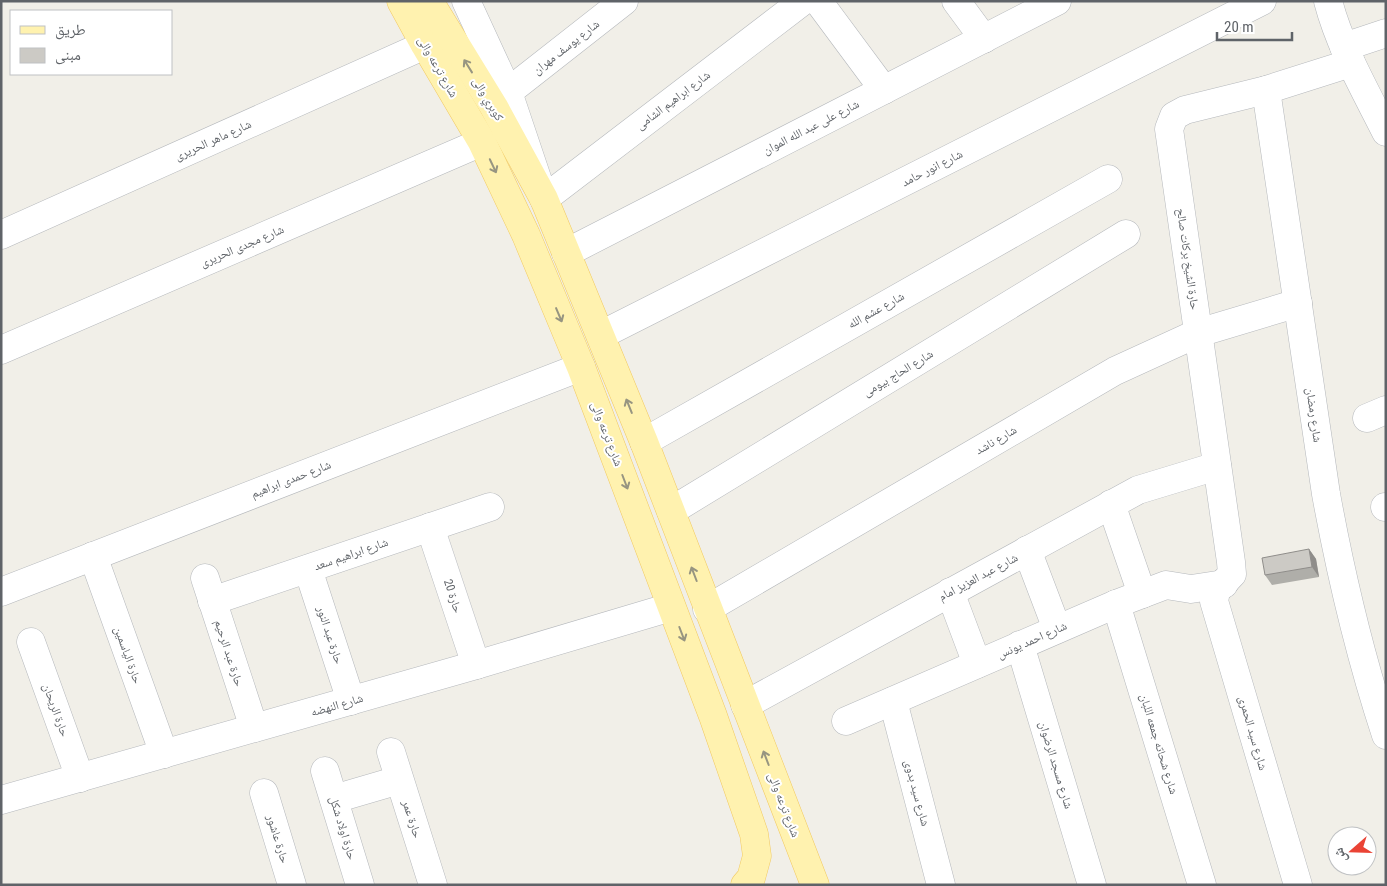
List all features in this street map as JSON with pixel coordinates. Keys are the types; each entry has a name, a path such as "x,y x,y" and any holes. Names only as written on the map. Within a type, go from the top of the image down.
{"main road":[{"name":"شارع ترعه والى","path":"402,1 425,45 482,142 526,235 581,367 713,716 754,834 756,856 751,878 745,885"},
{"name":"كوبري والى","path":"429,1 494,107 544,200"},
{"name":"شارع ترعه والى","path":"544,200 644,442 815,885"}],"street":[{"name":"شارع ترعه والى","path":"466,1 508,92 544,200"},
{"name":"شارع يوسف مهران","path":"508,92 624,1"},
{"name":"شارع ابراهيم الشامى","path":"544,200 803,1"},
{"path":"818,1 884,90"},
{"path":"956,1 984,38"},
{"name":"شارع على عبد الله الموان","path":"566,253 1057,1"},
{"name":"شارع انور حامد","path":"601,335 1262,1"},
{"path":"1328,1 1348,55 1386,132"},
{"name":"حارة الشيخ بركات صالح","path":"1224,584 1232,574 1231,562 1169,129 1174,116 1185,110 1266,90 1348,55 1386,33"},
{"name":"شارع ماهر الحريرى","path":"1,235 425,45"},
{"name":"شارع رمضان","path":"1266,90 1326,494 1338,559 1373,698 1386,735"},
{"name":"شارع مجدى الحريرى","path":"1,350 482,142"},
{"name":"شارع عشم الله","path":"644,442 1108,179"},
{"name":"شارع الحاج بيومى","path":"670,511 1126,234"},
{"name":"شارع ناشد","path":"708,609 1115,371 1198,333 1298,303"},
{"name":"شارع حمدى ابراهيم","path":"1,592 581,367"},
{"name":"شارع عبد العزيز امام","path":"745,705 1138,490 1217,466"},
{"path":"1111,504 1142,594"},
{"name":"شارع ابراهيم سعد","path":"208,590 308,569 490,507"},
{"name":"حارة 20","path":"430,527 476,665"},
{"path":"1027,550 1057,629"},
{"name":"حارة الياسمين","path":"93,556 164,754"},
{"name":"حارة عبد النور","path":"308,569 351,701"},
{"name":"شارع احمد يونس","path":"846,721 1057,629 1166,585 1190,589 1224,584"},
{"name":"شارع سيد الحمرى","path":"1224,584 1216,591 1214,601 1298,885"},
{"name":"حارة عبد الرحيم","path":"208,590 254,728"},
{"path":"950,592 977,664"},
{"name":"شارع شحاته جمعه اللبان","path":"1116,604 1202,885"},
{"name":"شارع النهضه","path":"1,800 476,665 671,607"},
{"name":"حارة الريحان","path":"32,642 80,778"},
{"name":"شارع مسجد الرضوان","path":"1020,645 1092,885"},
{"name":"شارع سيد بدوى","path":"893,701 942,885"},
{"name":"حارة عمر","path":"391,752 433,885"},
{"name":"حارة اولاد شكل","path":"325,771 360,885"},
{"path":"334,799 399,780"},
{"name":"حارة عاشور","path":"264,794 292,885"}],"building":[{"path":"1309,549 1312,567 1265,575 1262,558"}]}
